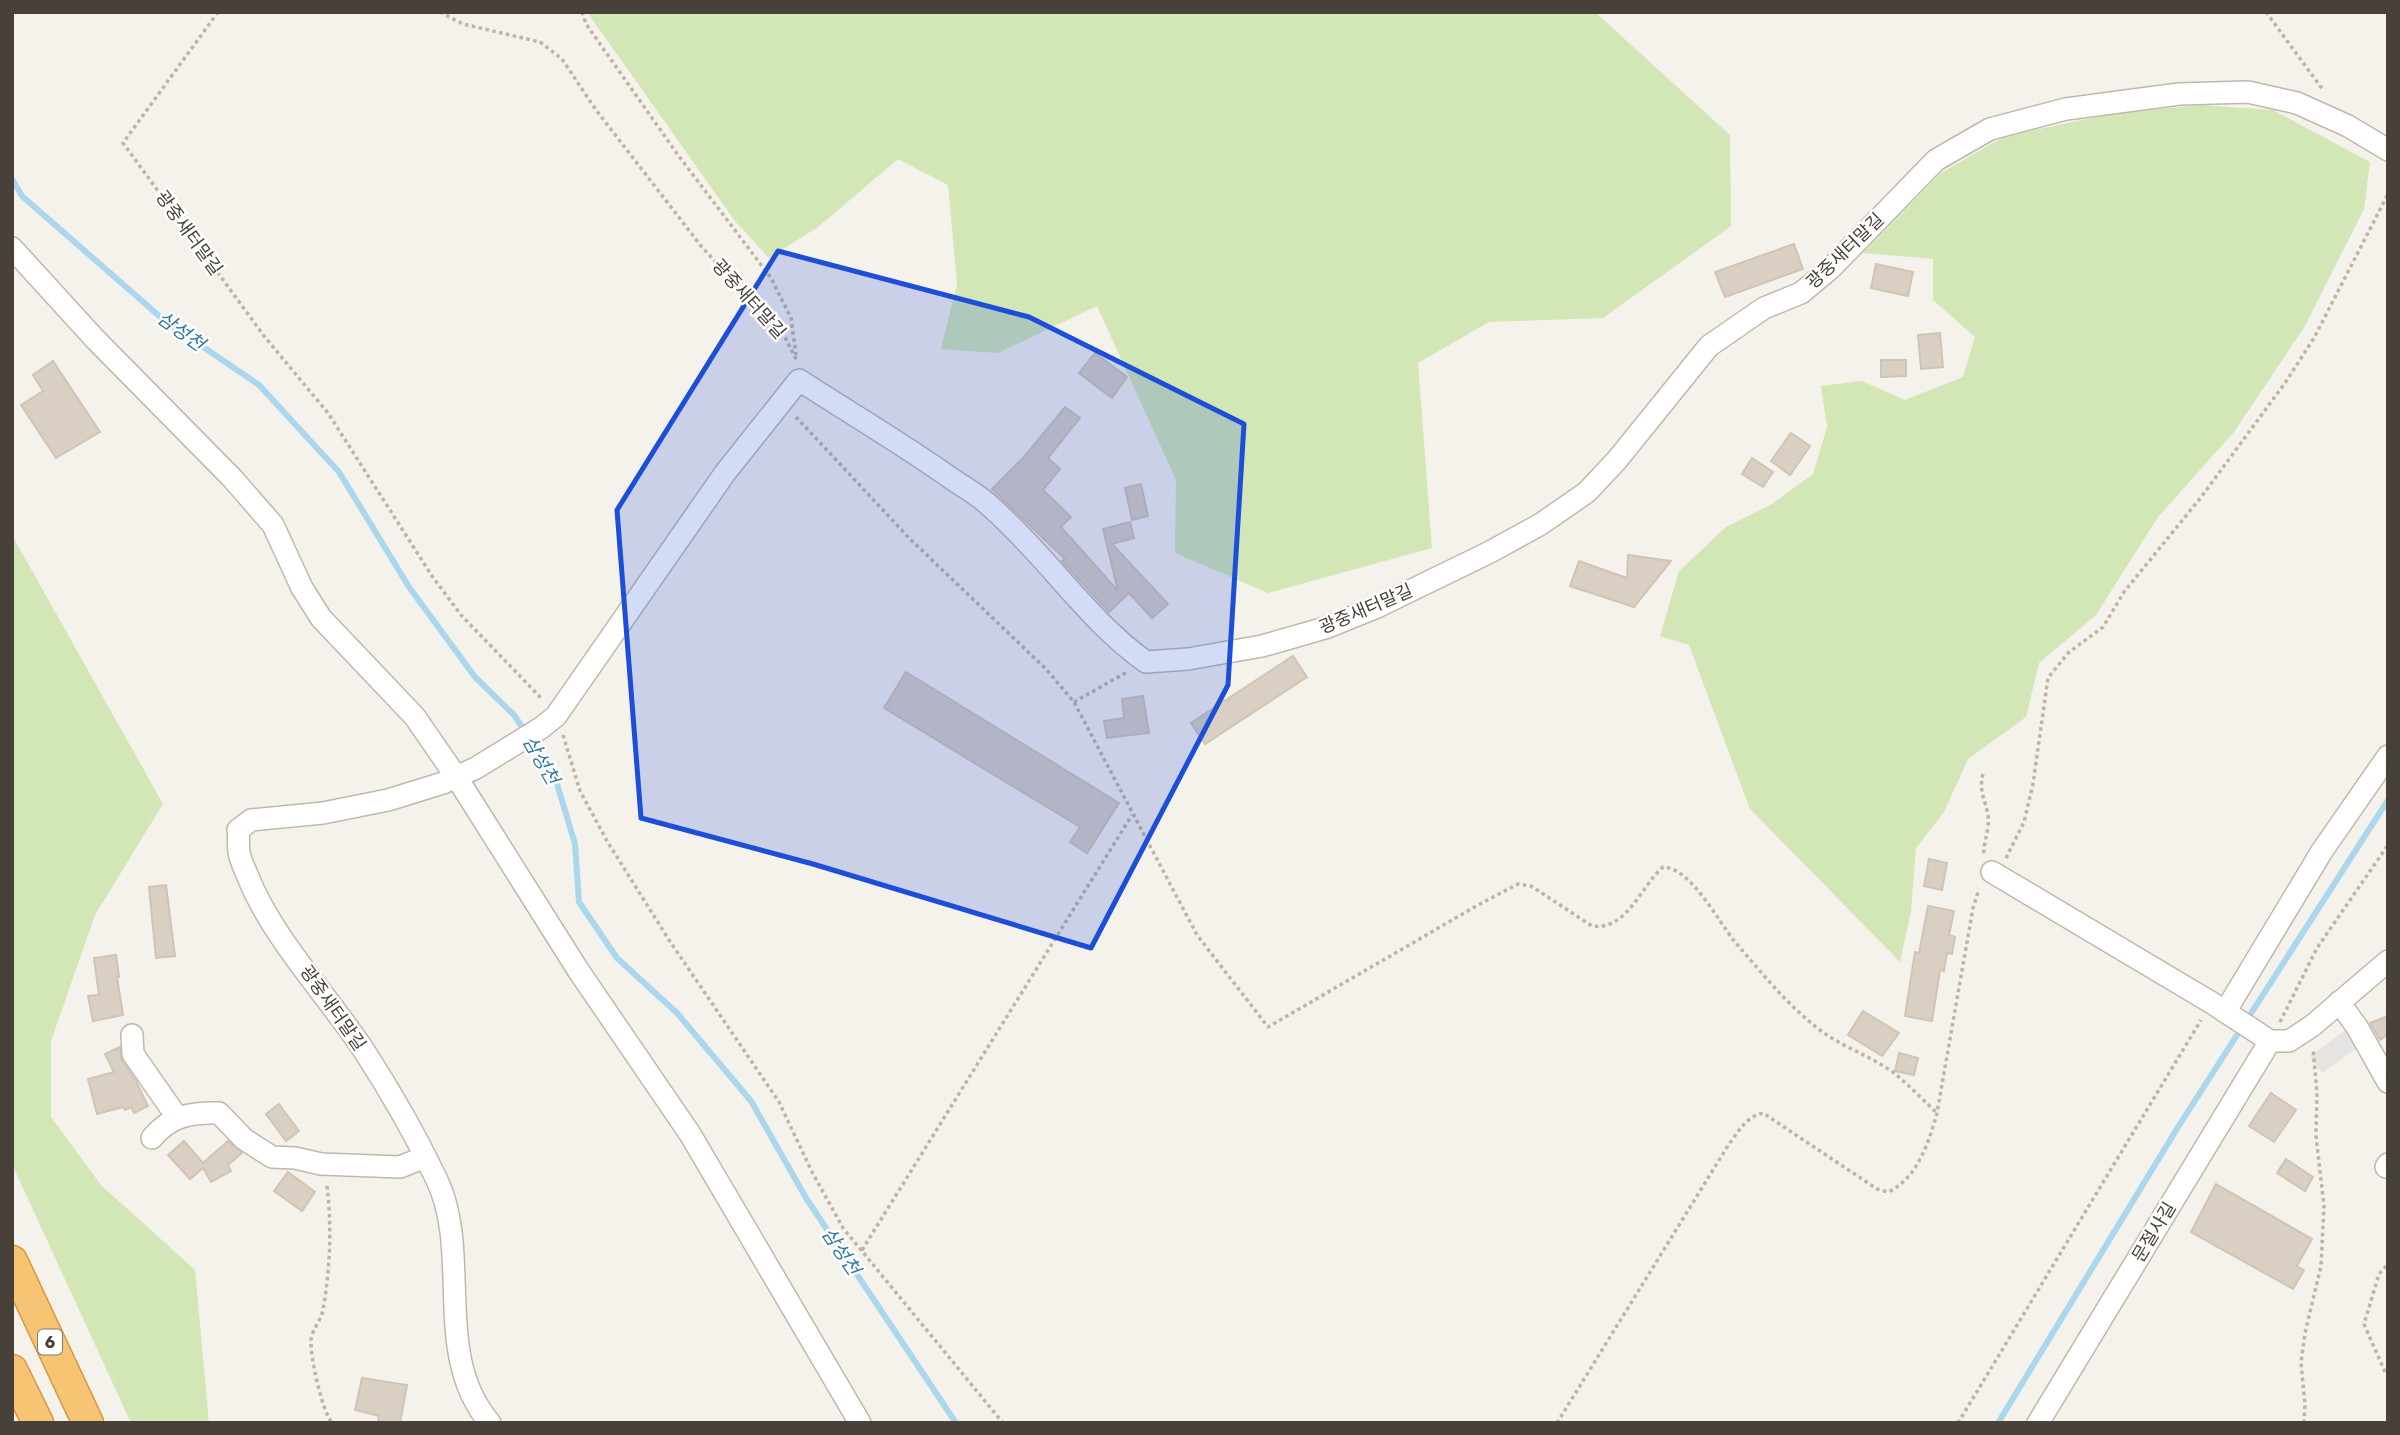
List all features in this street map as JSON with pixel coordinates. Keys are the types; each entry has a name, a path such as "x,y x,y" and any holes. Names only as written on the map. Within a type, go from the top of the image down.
{"highway":[{"name":"6","path":"12,1261 88,1423"},
{"path":"12,1370 38,1423"}],"street":[{"name":"광중새터말길","path":"1146,662 1188,659 1262,646 1325,628 1377,607 1541,524 1587,492 1617,460 1709,346 1764,308 1801,293 1831,268 1936,160 1990,129 2066,108 2179,94 2248,92 2297,103 2348,126 2388,150"},
{"path":"12,247 95,339 233,479 273,526 302,587 321,618 415,717 457,778 578,970 690,1134 860,1423"},
{"path":"549,722 725,473 781,401 798,370 991,506 1046,562 1097,621 1118,642 1146,662"},
{"name":"광중새터말길","path":"490,1423 481,1412 464,1374 455,1331 449,1216 438,1180 363,1049 274,925 253,888 239,854 238,830 251,820 323,813 388,800 457,778 549,722"},
{"path":"2224,1011 2322,851 2388,756"},
{"path":"1988,867 2265,1038 2289,1041 2312,1026 2388,961"},
{"path":"2339,1002 2357,1027 2388,1082"},
{"path":"132,1035 133,1054 177,1117"},
{"name":"문절사길","path":"2038,1423 2265,1038"},
{"path":"152,1138 159,1129 177,1117 201,1112 219,1113 244,1139 272,1157 295,1158 321,1164 400,1167 425,1157"}],"path":[{"name":"광중새터말길","path":"218,12 123,143 264,336 328,413 432,576 549,722"},
{"name":"광중새터말길","path":"440,12 463,24 540,42 562,59 596,110 701,246 786,339 798,370"},
{"path":"582,12 586,24 678,156 771,278 792,318 798,370"},
{"path":"2266,12 2326,94"},
{"path":"781,401 910,539 1046,668 1074,702 1197,935 1268,1027 1518,884 1531,886 1592,926 1604,928 1626,913 1653,876 1663,867 1670,867 1682,874 1695,888 1722,926 1788,1005 1823,1033 1894,1073 1937,1113"},
{"path":"1074,702 1104,682 1146,662"},
{"path":"549,722 580,791 607,841 669,940 779,1102 812,1172 843,1228 1003,1423"},
{"path":"1983,774 1980,786 1989,824 1983,848 1988,867"},
{"path":"862,1250 1132,815"},
{"path":"2265,1038 2317,948 2388,845"},
{"path":"1958,1423 2224,1011"},
{"path":"2304,1423 2301,1363 2320,1266 2324,1206 2316,1136 2317,1093 2312,1026"},
{"path":"321,1164 327,1188 329,1238 322,1313 311,1339 318,1385 332,1423"},
{"path":"2385,1372 2364,1324 2379,1274 2388,1264"}],"highlighted area":[{"path":"778,251 1029,317 1244,424 1228,685 1091,948 813,864 641,818 617,510"}],"green space":[{"path":"587,12 1595,12 1730,135 1731,226 1603,318 1489,322 1418,363 1432,548 1268,593 1175,553 1176,480 1097,306 998,353 941,349 957,284 948,185 898,159 818,227 769,258 735,221"},
{"path":"2200,105 2273,110 2370,162 2364,209 2305,326 2234,432 2158,517 2096,615 2039,663 2026,717 1968,759 1944,812 1916,848 1911,911 1900,962 1750,809 1689,645 1660,636 1679,571 1726,527 1772,504 1813,474 1827,427 1821,386 1862,381 1905,400 1963,377 1975,337 1933,300 1933,259 1863,253 1941,173 2005,136 2116,113"},
{"path":"12,535 163,804 95,915 51,1041 51,1117 101,1185 195,1270 209,1423 131,1423 12,1164"}],"shaded area":[{"path":"2350,1027 2363,1044 2322,1073 2310,1056"}],"building":[{"path":"1794,244 1803,269 1725,297 1715,272"},
{"path":"1876,264 1913,272 1908,296 1871,288"},
{"path":"1940,333 1943,367 1921,369 1918,335"},
{"path":"1095,353 1127,377 1112,398 1079,373"},
{"path":"1881,360 1906,360 1906,376 1881,377"},
{"path":"53,361 100,432 56,458 21,405 43,391 33,375"},
{"path":"1065,407 1080,418 1048,458 1060,469 1043,490 1071,517 1061,527 1118,591 1103,529 1130,522 1134,538 1112,544 1168,604 1152,618 1129,593 1109,612 1062,561 1065,559 992,489 1024,457"},
{"path":"1791,433 1810,446 1790,475 1771,461"},
{"path":"1752,458 1773,472 1763,487 1742,474"},
{"path":"1141,484 1148,516 1132,520 1125,488"},
{"path":"1628,555 1671,561 1634,607 1570,586 1579,561 1627,578"},
{"path":"1293,656 1307,677 1205,744 1191,723"},
{"path":"906,672 1119,803 1087,853 1070,842 1080,827 884,708"},
{"path":"1143,696 1149,733 1107,738 1104,721 1124,718 1122,699"},
{"path":"1929,859 1947,863 1942,890 1924,886"},
{"path":"166,885 175,956 156,958 149,887"},
{"path":"1928,906 1954,911 1949,935 1955,937 1952,954 1947,953 1944,971 1940,970 1932,1021 1905,1016 1915,952 1919,953"},
{"path":"116,955 123,1015 93,1021 88,996 99,995 94,958"},
{"path":"1863,1011 1899,1033 1882,1056 1848,1035"},
{"path":"2388,1016 2388,1034 2380,1040 2370,1023"},
{"path":"120,1047 122,1061 136,1081 148,1106 134,1113 131,1107 125,1110 123,1107 97,1114 88,1079 114,1072 105,1054"},
{"path":"1899,1053 1918,1058 1914,1075 1895,1071"},
{"path":"2271,1093 2296,1110 2274,1142 2249,1126"},
{"path":"279,1104 299,1131 286,1141 266,1114"},
{"path":"184,1141 203,1163 228,1141 242,1153 228,1165 231,1171 211,1182 203,1168 190,1179 168,1155"},
{"path":"2286,1159 2313,1177 2305,1191 2277,1173"},
{"path":"288,1172 315,1192 302,1211 274,1191"},
{"path":"2216,1184 2312,1239 2297,1266 2304,1270 2293,1289 2191,1232"},
{"path":"362,1378 407,1385 400,1423 378,1423 379,1416 355,1410"}],"waterway":[{"name":"삼성천","path":"12,179 22,196 165,321 259,385 339,472 409,587 475,677 514,715 554,774 575,844 579,902 617,958 677,1013 751,1101 806,1198 956,1423"},
{"path":"1998,1423 2178,1127 2388,800"}]}
